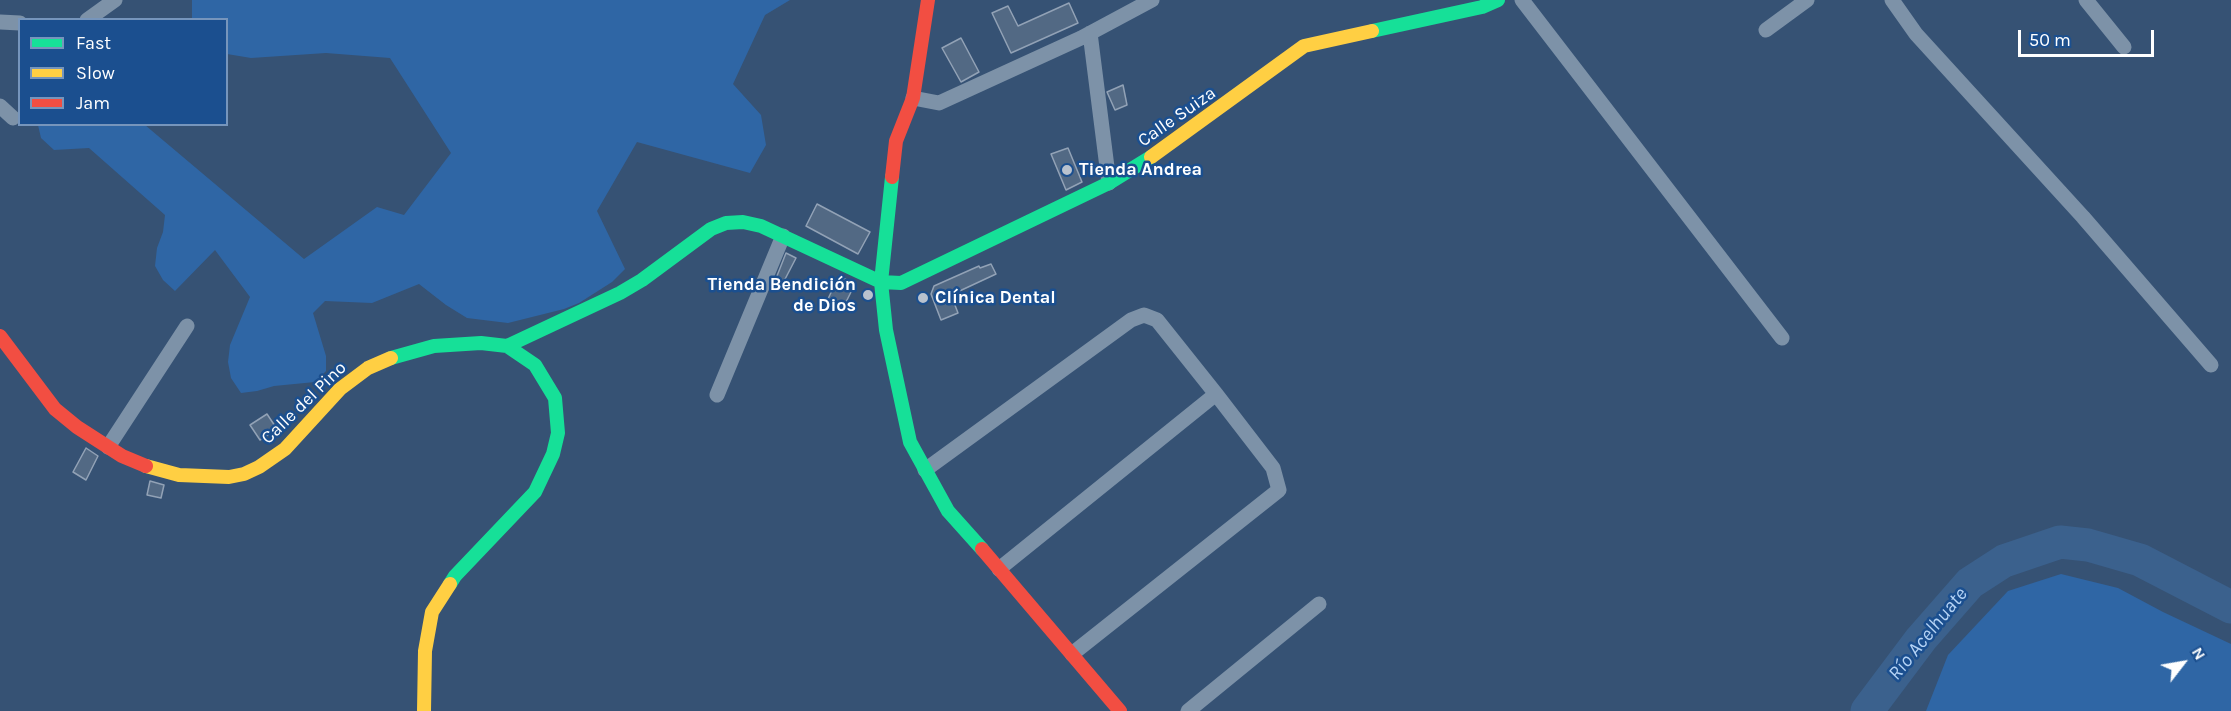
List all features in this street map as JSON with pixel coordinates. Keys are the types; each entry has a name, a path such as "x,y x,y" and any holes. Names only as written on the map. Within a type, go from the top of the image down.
{"street":[{"path":"90,18 115,0"},
{"path":"928,0 913,98 896,141 881,282 886,330 910,442 948,511 1120,711"},
{"path":"913,98 939,103 1090,33 1152,0"},
{"name":"Calle Suiza","path":"881,282 901,282 1109,183 1144,162 1304,46 1482,7 1498,0"},
{"path":"1522,0 1782,338"},
{"path":"1766,30 1807,0"},
{"path":"1892,0 1916,34 2083,217 2211,365"},
{"path":"2086,0 2124,47"},
{"path":"0,22 18,23"},
{"path":"1090,33 1109,183"},
{"path":"0,106 14,118"},
{"path":"507,346 620,293 642,280 711,229 726,223 743,222 761,226 881,282"},
{"path":"717,395 783,236"},
{"path":"925,470 1131,320 1144,315 1156,320 1216,394 1273,468 1279,490 1072,654"},
{"path":"108,447 187,326"},
{"name":"Calle del Pino","path":"0,336 55,409 77,427 122,456 150,468 179,475 229,477 244,474 259,467 285,449 340,389 368,368 390,358 434,346 482,343 507,346 535,365 555,398 558,433 554,454 535,492 455,576 432,612 426,651 424,711"},
{"path":"999,569 1216,394"},
{"path":"1188,711 1319,604"}],"shaded area":[{"path":"192,0 790,0 765,15 733,84 761,115 766,145 750,173 637,142 597,211 625,269 612,282 579,303 564,309 508,323 467,318 419,284 372,303 325,301 313,313 326,356 326,371 315,382 274,386 241,393 231,378 228,362 230,345 250,297 215,250 175,291 163,280 155,266 165,215 89,148 54,150 41,138 38,126 146,126 304,259 377,207 404,215 451,153 390,58 326,53 251,58 228,54 228,18 192,18"},
{"path":"2061,574 2118,588 2231,644 2231,711 1926,711 1948,655 2008,591"}],"building":[{"path":"1069,3 1078,23 1011,53 992,13 1008,6 1018,26"},
{"path":"961,38 979,72 961,82 942,48"},
{"path":"1123,85 1127,105 1115,110 1107,92"},
{"name":"Tienda Andrea","path":"1068,148 1082,182 1066,190 1051,154"},
{"path":"817,204 870,232 858,254 806,226"},
{"path":"786,253 796,258 782,285 775,281"},
{"path":"991,264 996,274 951,295 958,313 941,320 931,294 934,286 979,266 980,268"},
{"path":"839,276 855,284 842,310 826,303"},
{"path":"267,414 277,429 260,440 250,425"},
{"path":"86,448 98,456 86,480 73,472"},
{"path":"150,481 164,485 161,498 147,495"}],"waterway":[{"name":"Río Acelhuate","path":"1867,711 1921,639 1970,583 2004,561 2060,542 2088,545 2140,560 2231,607"}],"traffic: fast":[{"path":"1372,31 1482,7 1498,0"},
{"path":"507,346 620,293 642,280 711,229 726,223 743,222 761,226 881,282 901,283 1109,183 1151,157"},
{"path":"892,177 881,282 886,330 910,442 948,511 982,549"},
{"path":"391,358 434,346 481,343 507,346 535,365 555,398 558,433 553,454 535,492 450,584"}],"traffic: slow":[{"path":"1151,157 1304,46 1372,31"},
{"path":"146,466 179,475 229,477 244,474 259,467 285,449 340,389 368,368 391,358"},
{"path":"424,711 425,651 432,612 450,584"}],"traffic: jam":[{"path":"892,177 896,141 913,98 928,0"},
{"path":"0,336 55,409 77,427 122,456 146,466"},
{"path":"982,549 1120,711"}],"place":[{"name":"Tienda Andrea","path":"1067,170"},
{"name":"Tienda Bendición de Dios","path":"868,295"},
{"name":"Clínica Dental","path":"923,298"}]}
